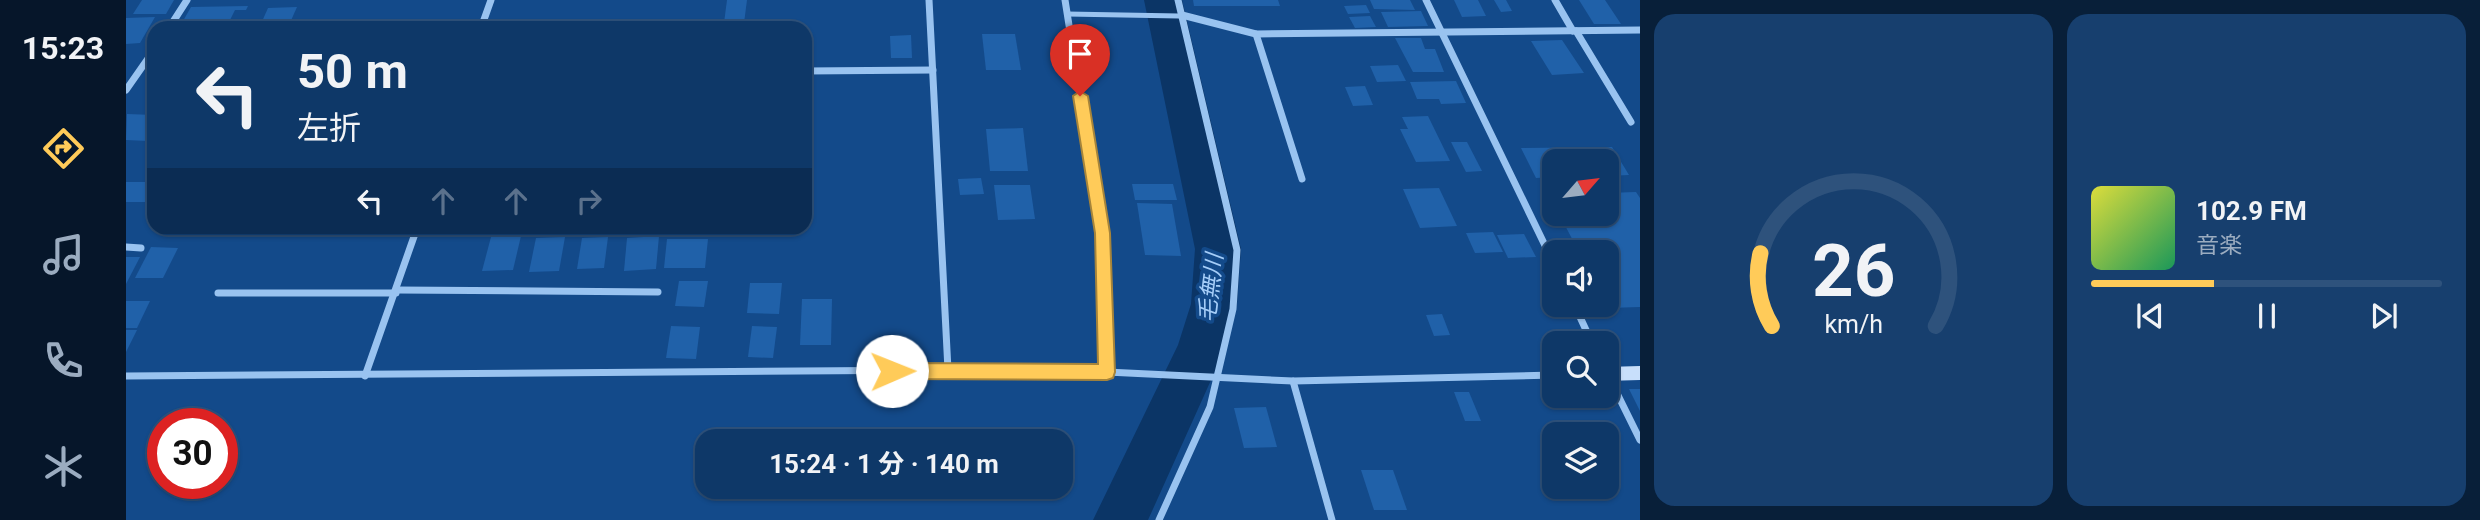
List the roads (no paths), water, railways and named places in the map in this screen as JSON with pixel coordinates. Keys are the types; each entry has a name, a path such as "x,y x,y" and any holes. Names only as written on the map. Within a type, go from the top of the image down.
{"street":[{"path":"174,21 187,0"},
{"path":"484,21 491,0"},
{"path":"929,0 948,370"},
{"path":"1065,0 1102,233 1107,372"},
{"path":"1159,520 1210,407 1233,309 1237,250 1178,0"},
{"path":"1426,0 1542,240"},
{"path":"1555,0 1631,122"},
{"path":"1180,16 1256,34 1640,30"},
{"path":"1256,34 1301,178"},
{"path":"126,90 147,60"},
{"path":"812,71 933,70"},
{"path":"365,376 415,235"},
{"path":"126,247 141,247"},
{"path":"218,293 659,292"},
{"path":"126,376 948,370 1107,372 1293,380 1542,375"},
{"path":"1619,373 1640,373"},
{"path":"1293,380 1332,520"},
{"path":"1619,397 1640,440"}],"lane":[{"path":"1067,14 1180,16"}],"waterway":[{"name":"毛無川","path":"1120,520 1201,349 1214,304 1218,249 1163,0"}]}
